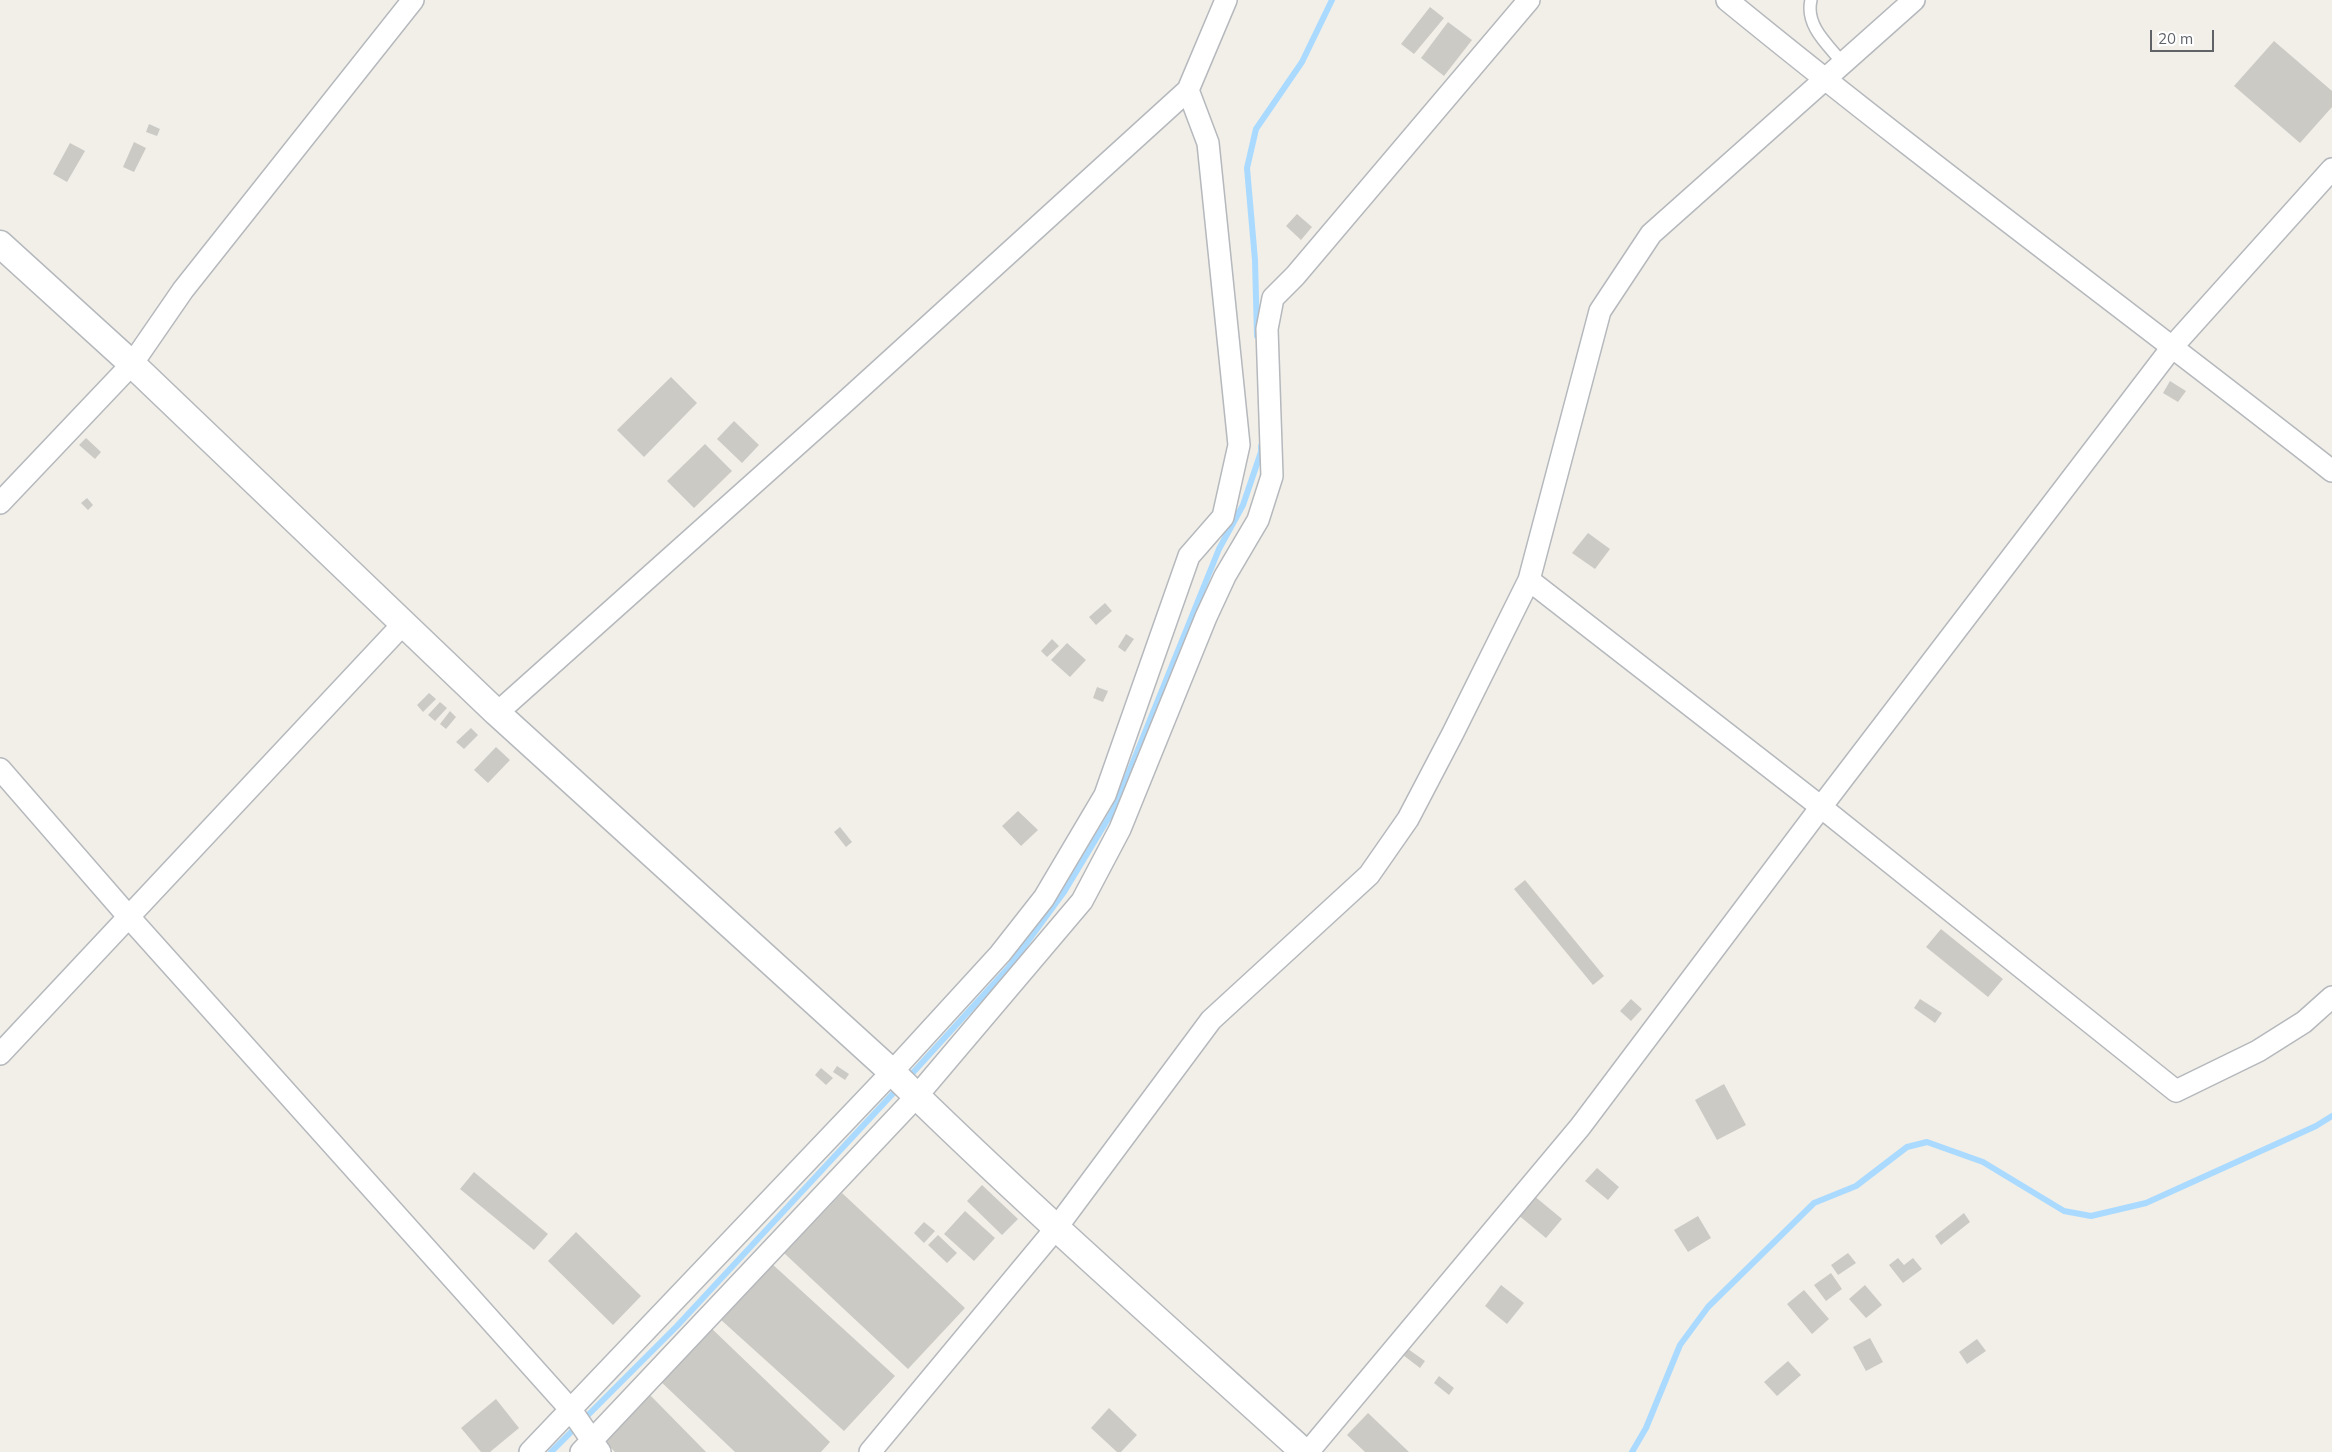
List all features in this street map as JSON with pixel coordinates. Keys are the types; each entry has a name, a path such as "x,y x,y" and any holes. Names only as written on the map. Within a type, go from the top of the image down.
{"street":[{"path":"0,504 132,364 183,290 413,0"},
{"path":"496,713 846,401 1188,90 1226,0"},
{"path":"0,769 128,916 571,1410 591,1448 916,1097 1082,901 1120,829 1206,617 1225,576 1258,520 1272,476 1267,329 1273,298 1295,276 1529,0"},
{"path":"1727,0 1824,79 2174,346 2332,471"},
{"path":"870,1452 1057,1227 1212,1020 1369,875 1408,819 1529,580 1600,310 1651,234 1842,62 1914,0"},
{"path":"530,1452 892,1072 1000,954 1044,898 1105,795 1189,556 1223,517 1239,445 1208,143 1188,90"},
{"path":"1308,1452 1580,1127 1820,807 2174,346 2332,169"},
{"path":"0,244 132,364 496,713 892,1072 916,1097 1304,1452"},
{"path":"1529,580 1820,807 2176,1090 2258,1051 2304,1022 2332,997"},
{"path":"0,1054 404,623"}],"lane":[{"path":"1811,0 1808,11 1818,34 1842,62"}],"building":[{"path":"1430,7 1444,18 1414,54 1401,44"},
{"path":"1448,22 1472,40 1444,76 1421,58"},
{"path":"2274,41 2332,91 2332,107 2300,143 2234,86"},
{"path":"149,124 160,129 157,136 146,132"},
{"path":"134,142 146,148 134,172 123,167"},
{"path":"70,143 85,151 67,182 53,174"},
{"path":"1297,214 1312,227 1301,240 1286,226"},
{"path":"671,377 697,403 644,457 617,430"},
{"path":"2170,381 2186,391 2178,402 2163,393"},
{"path":"734,421 759,445 742,463 717,439"},
{"path":"86,438 101,452 95,459 79,445"},
{"path":"705,444 732,471 694,508 667,481"},
{"path":"87,498 93,505 88,510 81,503"},
{"path":"1588,533 1610,549 1595,569 1572,553"},
{"path":"1105,603 1112,611 1096,625 1089,617"},
{"path":"1126,634 1134,639 1125,652 1118,647"},
{"path":"1052,639 1059,646 1047,657 1041,651"},
{"path":"1067,643 1086,660 1070,677 1051,660"},
{"path":"1097,687 1108,691 1103,702 1093,698"},
{"path":"429,693 436,699 423,712 417,705"},
{"path":"440,702 447,708 435,721 428,715"},
{"path":"450,711 456,717 446,729 440,724"},
{"path":"471,728 478,735 464,749 456,742"},
{"path":"496,747 510,760 488,783 474,770"},
{"path":"1018,811 1038,830 1021,846 1002,826"},
{"path":"840,827 852,842 846,847 834,832"},
{"path":"1525,880 1604,976 1593,985 1514,889"},
{"path":"1941,929 2003,979 1988,997 1926,947"},
{"path":"1631,999 1642,1009 1631,1021 1620,1011"},
{"path":"1920,999 1942,1013 1935,1023 1914,1008"},
{"path":"837,1066 849,1074 845,1080 833,1072"},
{"path":"821,1068 833,1078 826,1085 815,1075"},
{"path":"1724,1084 1746,1125 1717,1140 1695,1100"},
{"path":"1597,1168 1619,1187 1608,1200 1585,1181"},
{"path":"474,1172 548,1234 534,1250 460,1189"},
{"path":"982,1185 1018,1219 1002,1235 967,1201"},
{"path":"1527,1190 1562,1219 1546,1238 1511,1209"},
{"path":"842,1193 965,1308 908,1369 784,1253"},
{"path":"965,1211 995,1238 974,1261 944,1234"},
{"path":"1964,1213 1970,1222 1941,1245 1935,1236"},
{"path":"1698,1216 1711,1238 1688,1252 1674,1230"},
{"path":"924,1222 935,1231 924,1243 914,1233"},
{"path":"576,1232 641,1296 613,1325 548,1261"},
{"path":"938,1235 957,1253 947,1263 928,1245"},
{"path":"1848,1253 1856,1263 1838,1275 1831,1265"},
{"path":"1898,1258 1904,1265 1913,1258 1922,1269 1903,1283 1889,1265"},
{"path":"771,1263 895,1376 844,1431 720,1319"},
{"path":"1831,1273 1842,1289 1826,1301 1814,1285"},
{"path":"1501,1285 1524,1303 1507,1324 1485,1306"},
{"path":"1865,1285 1882,1305 1866,1318 1849,1299"},
{"path":"1804,1290 1829,1319 1812,1334 1787,1304"},
{"path":"709,1326 830,1442 821,1452 735,1452 658,1379"},
{"path":"1870,1338 1883,1362 1866,1371 1853,1347"},
{"path":"1977,1339 1986,1351 1967,1364 1959,1352"},
{"path":"1408,1349 1425,1361 1420,1368 1403,1355"},
{"path":"1788,1361 1801,1375 1777,1396 1764,1382"},
{"path":"1439,1376 1454,1388 1449,1395 1434,1383"},
{"path":"650,1395 706,1452 615,1452 603,1440"},
{"path":"496,1399 519,1428 490,1452 481,1452 461,1428"},
{"path":"1109,1408 1137,1435 1121,1452 1117,1452 1091,1428"},
{"path":"1368,1413 1409,1452 1365,1452 1347,1435"}],"waterway":[{"path":"1257,336 1255,260 1247,168 1256,129 1302,62 1332,0"},
{"path":"908,1078 1009,967 1064,892 1114,809 1219,549 1243,505 1261,452 1261,446"},
{"path":"551,1452 677,1326 899,1087"},
{"path":"1632,1452 1646,1428 1680,1345 1708,1307 1814,1203 1856,1186 1907,1147 1927,1142 1983,1162 2064,1211 2091,1216 2146,1203 2316,1126 2332,1116"}]}
